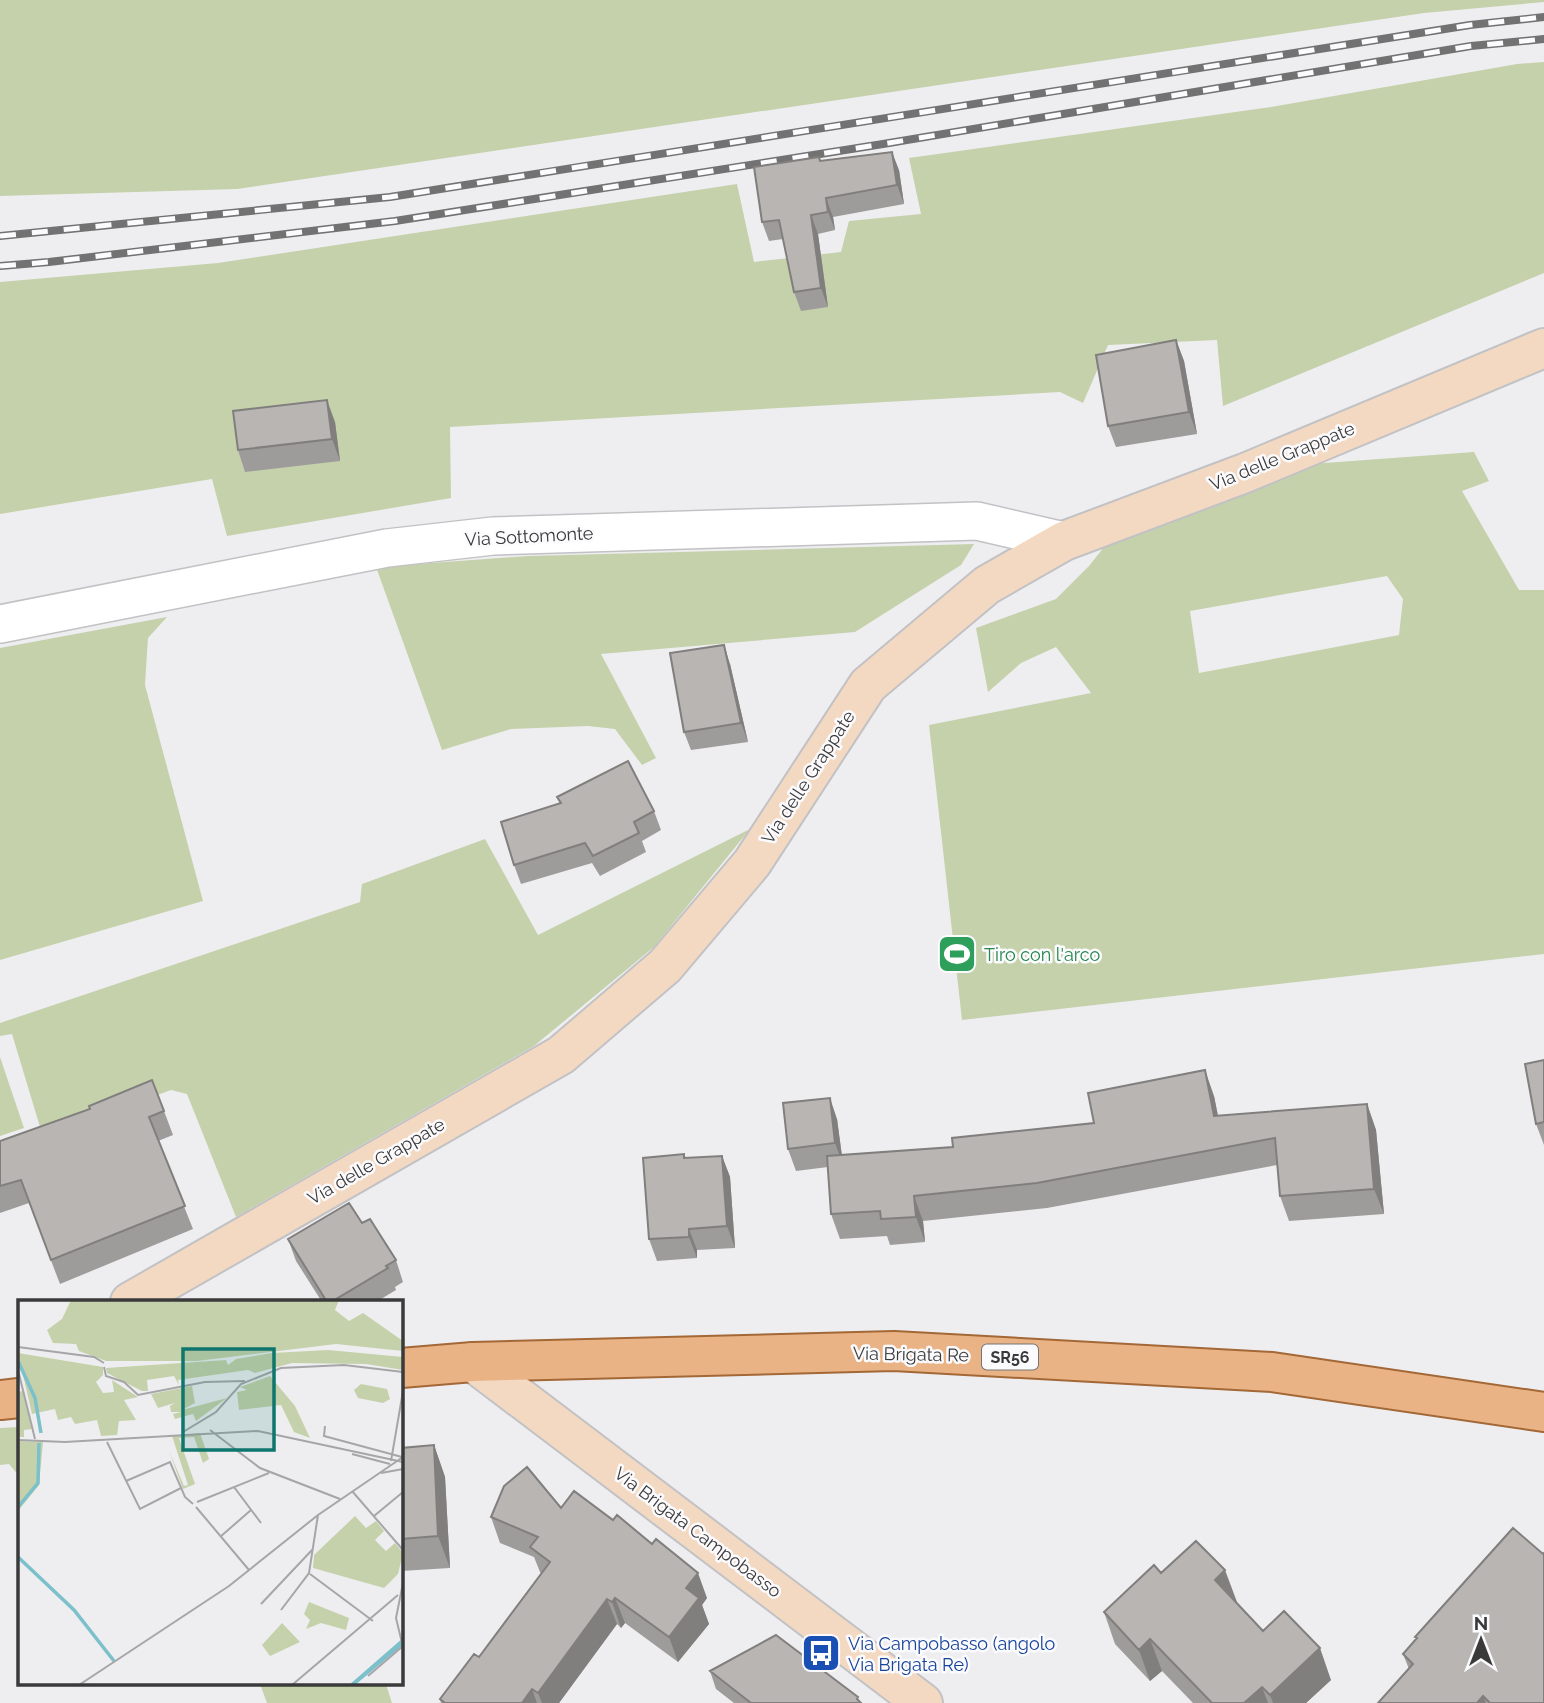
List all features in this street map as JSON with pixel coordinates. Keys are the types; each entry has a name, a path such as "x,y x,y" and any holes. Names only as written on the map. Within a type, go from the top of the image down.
{"main road":[{"name":"Via Brigata Re","path":"402,1367 472,1362 894,1351 1272,1372 1544,1412"}],"street":[{"name":"Via delle Grappate","path":"133,1300 561,1055 665,966 752,863 868,685 987,585 1063,541 1245,473 1544,348"},
{"name":"Via Sottomonte","path":"0,624 387,548 493,536 977,521 1063,541"},
{"name":"Via Brigata Campobasso","path":"472,1362 923,1703"}],"green space":[{"path":"0,0 1544,2 1424,13 237,189 0,196"},
{"path":"1544,62 1544,273 1223,406 1217,340 1108,345 1083,403 1060,392 450,427 451,498 227,536 212,479 0,514 0,282 218,263 737,184 754,262 841,252 849,221 921,214 909,158 1271,107 1517,64"},
{"path":"1474,452 1489,481 1462,491 1519,590 1544,590 1544,954 962,1020 929,725 1091,693 1056,647 1021,663 988,692 976,628 1056,599 1089,566 1112,537 1246,494 1311,464","holes":["1387,576 1403,599 1399,635 1199,673 1190,611"]},
{"path":"974,544 961,565 855,632 601,654 656,758 642,765 615,729 588,726 511,729 442,750 376,567 529,556"},
{"path":"167,617 148,638 145,685 203,901 0,960 0,648"},
{"path":"750,829 654,947 534,1046 236,1217 187,1094 171,1090 43,1137 12,1034 0,1036 0,1023 360,902 362,884 485,839 538,935"},
{"path":"0,1057 24,1128 0,1136"},
{"path":"18,1427 18,1475 9,1464 0,1465 0,1428"},
{"path":"261,1686 387,1686 392,1703 267,1703"}],"building":[{"path":"892,152 897,185 826,198 828,212 811,215 821,288 794,292 779,220 762,222 754,167 819,157 820,161"},
{"path":"1176,340 1189,412 1108,426 1096,355"},
{"path":"327,400 332,439 238,450 233,411"},
{"path":"724,645 741,723 684,732 670,653"},
{"path":"628,761 654,811 634,822 639,833 593,856 585,843 514,865 501,822 561,803 557,797"},
{"path":"1544,1060 1544,1122 1536,1124 1525,1064"},
{"path":"1205,1070 1214,1116 1367,1104 1374,1189 1280,1196 1275,1138 1037,1183 914,1196 916,1217 881,1219 880,1211 831,1214 827,1156 953,1147 952,1138 1094,1123 1088,1093"},
{"path":"152,1080 164,1111 149,1117 185,1206 51,1260 21,1180 0,1186 0,1141 90,1109 89,1106"},
{"path":"830,1098 835,1143 788,1149 783,1103"},
{"path":"684,1154 684,1158 722,1156 727,1226 689,1229 689,1237 649,1239 643,1158"},
{"path":"349,1203 362,1223 370,1219 396,1260 386,1266 388,1268 334,1300 326,1300 288,1239"},
{"path":"434,1445 438,1536 402,1539 402,1448"},
{"path":"527,1467 561,1508 574,1491 613,1520 617,1515 652,1544 656,1539 698,1573 686,1588 699,1598 669,1637 615,1598 612,1602 607,1599 538,1693 532,1689 522,1703 445,1703 440,1699 474,1654 479,1657 550,1562 530,1547 538,1537 491,1517 504,1486"},
{"path":"1513,1528 1544,1553 1544,1703 1490,1703 1483,1696 1477,1703 1378,1703 1413,1664 1403,1654 1417,1638 1415,1637"},
{"path":"1196,1541 1225,1570 1215,1580 1263,1631 1284,1611 1320,1648 1270,1695 1262,1687 1244,1703 1212,1703 1150,1639 1139,1650 1104,1612 1154,1565 1161,1573"},
{"path":"776,1635 858,1697 861,1703 751,1703 710,1671"}],"railway":[{"path":"0,236 390,197 1470,25 1544,17"},
{"path":"0,266 395,221 883,144 1471,46 1544,39"}],"place":[{"name":"Tiro con l'arco","path":"957,954"},
{"name":"Via Campobasso (angolo Via Brigata Re)","path":"821,1653"}]}
